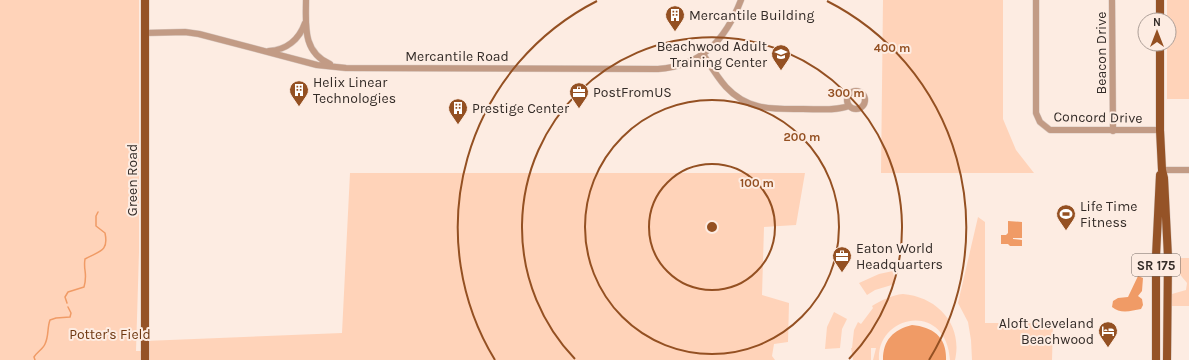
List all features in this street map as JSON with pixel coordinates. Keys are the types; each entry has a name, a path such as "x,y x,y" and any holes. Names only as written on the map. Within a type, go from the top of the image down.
{"main road":[{"name":"Green Road","path":"145,0 145,360"},
{"path":"1160,0 1160,12"},
{"name":"SR 175","path":"1160,52 1160,130 1168,257 1167,360"},
{"name":"SR 175","path":"1156,360 1156,256 1159,178 1162,170"},
{"path":"1156,335 1161,351 1161,360"}],"street":[{"path":"306,0 306,34 308,43 322,61 338,68"},
{"name":"Mercantile Road","path":"145,33 190,33 318,65 338,68 658,69 683,64 695,59 718,42 732,21 741,0"},
{"name":"Concord Drive","path":"1036,0 1036,114 1040,122 1050,130 1160,130"},
{"name":"Beacon Drive","path":"1112,0 1113,131"},
{"path":"263,51 280,49 292,42 302,31 306,17"},
{"path":"703,54 725,86 738,98 754,105 764,108 817,109 840,109 849,106"},
{"path":"1162,170 1189,170"}],"green space":[{"name":"Potter's Field","path":"0,0 139,0 139,252 136,351 145,351 145,341 342,333 350,173 805,173 796,225 764,227 762,295 789,303 788,342 774,344 772,356 775,360 0,360"},
{"path":"883,0 1003,0 1003,119 1016,150 1034,173 881,173"},
{"path":"1167,0 1189,0 1189,99 1167,99 1167,52 1177,52 1177,12 1167,12"},
{"path":"978,217 985,222 985,323 1053,323 1052,360 972,360 968,322 958,303"},
{"path":"1180,258 1189,258 1189,306 1172,306 1172,294 1186,290 1187,283 1178,269"},
{"path":"893,271 895,284 875,290 867,295 859,283 879,274"},
{"path":"903,294 916,296 927,301 937,307 945,315 955,335 955,360 950,360 946,341 937,328 925,322 912,321 899,324 888,333 881,345 879,360 873,360 876,348 871,348 871,360 853,360 851,348 854,330 858,322 861,324 873,308 872,306 887,298"},
{"path":"834,312 847,319 842,329 840,348 825,349 827,327"}],"shaded area":[{"path":"1008,221 1022,222 1022,238 1013,239 1022,240 1022,246 1001,244 1001,235 1006,235 1008,233"},
{"path":"1138,276 1143,278 1142,291 1138,296 1142,299 1143,305 1141,309 1118,311 1112,307 1113,301 1118,298 1128,297"},
{"path":"912,325 926,328 941,339 946,352 946,360 883,360 883,353 890,337 899,330"}],"waterway":[{"path":"67,303 65,297 68,292 84,287 86,278 85,259 102,250 106,244 105,233 96,226 96,216 98,212"},
{"path":"35,360 34,357 44,346 46,341 50,320 70,317 71,313 68,307"}],"place":[{"name":"Mercantile Building","path":"675,32"},
{"name":"Beachwood Adult Training Center","path":"781,71"},
{"name":"Helix Linear Technologies","path":"299,107"},
{"name":"PostFromUS","path":"579,109"},
{"name":"Prestige Center","path":"458,125"},
{"name":"Life Time Fitness","path":"1066,231"},
{"name":"Eaton World Headquarters","path":"842,273"},
{"name":"Aloft Cleveland Beachwood","path":"1108,348"}]}
